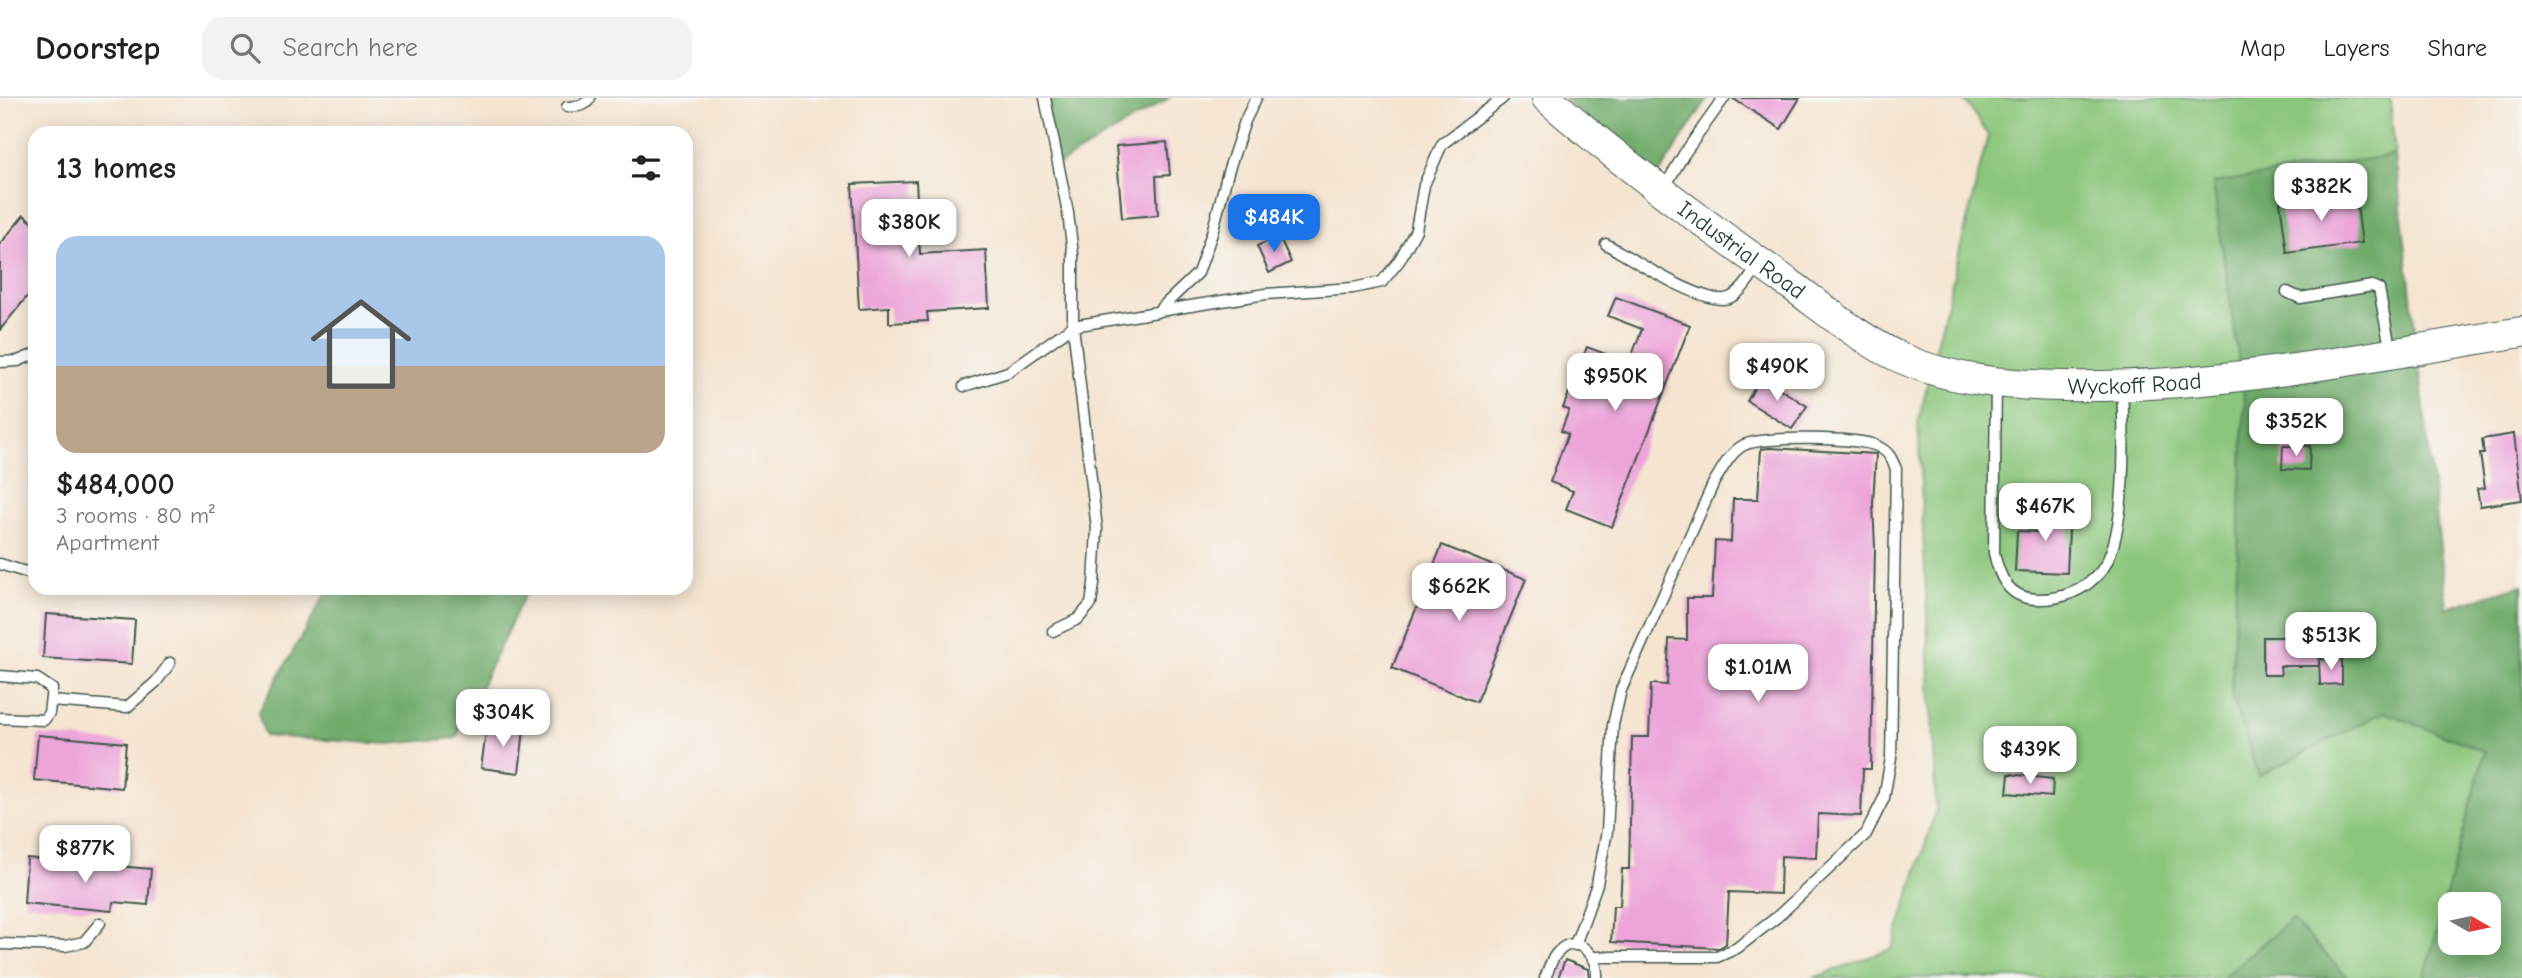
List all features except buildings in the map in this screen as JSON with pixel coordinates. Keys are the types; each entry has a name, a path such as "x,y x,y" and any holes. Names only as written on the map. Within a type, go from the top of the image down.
{"street":[{"name":"Industrial Road","path":"1546,98 1760,263 1861,335 1900,358 1954,374"},
{"name":"Wyckoff Road","path":"1954,374 2024,385 2122,387 2209,380 2522,332"}],"lane":[{"path":"567,107 582,106 590,98"},
{"path":"1045,98 1068,213 1073,254 1073,326 1097,530 1091,604 1078,619 1053,631"},
{"path":"1158,311 1198,273 1232,159 1256,98"},
{"path":"964,386 1008,372 1073,326 1266,295 1353,288 1382,282 1399,261 1416,230 1424,185 1442,144 1503,98"},
{"path":"1663,190 1684,154 1724,98"},
{"path":"1606,244 1694,293 1712,299 1728,299 1742,289 1760,263"},
{"path":"2287,292 2300,298 2372,286 2379,289 2391,353"},
{"path":"0,362 18,361 28,357"},
{"path":"1996,382 1994,553 1999,576 2012,592 2033,599 2058,598 2083,589 2103,569 2113,544 2120,509 2124,434 2122,387"},
{"path":"1575,945 1597,884 1608,831 1613,726 1621,690 1714,482 1727,460 1741,446 1770,439 1857,441 1874,444 1890,453 1896,469 1891,758 1884,798 1866,834 1777,918 1737,948 1717,957 1594,957"},
{"path":"0,564 28,573"},
{"path":"51,701 127,707 156,682 170,663"},
{"path":"0,676 37,679 51,689 49,713 44,720 0,718"},
{"path":"0,944 65,946 84,942 100,923"},
{"path":"1545,978 1557,952 1566,946 1575,945 1586,948 1594,957 1598,967 1597,978"}],"green space":[{"path":"1045,98 1169,98 1058,165"},
{"path":"1563,98 1708,98 1657,177"},
{"path":"1963,98 2390,98 2395,155 2213,183 2245,402 2231,694 2259,776 2384,712 2485,751 2447,892 2438,892 2438,926 2424,978 2348,978 2292,919 2222,978 1813,978 1892,949 1936,810 1918,422 1988,135"},
{"path":"2395,155 2447,608 2522,585 2522,978 2424,978 2438,926 2438,956 2501,956 2501,892 2447,892 2485,751 2384,712 2259,776 2231,694 2245,402 2213,183"},
{"path":"325,595 525,595 456,738 387,744 265,736 258,713"},
{"path":"2292,919 2348,978 2222,978"}]}
